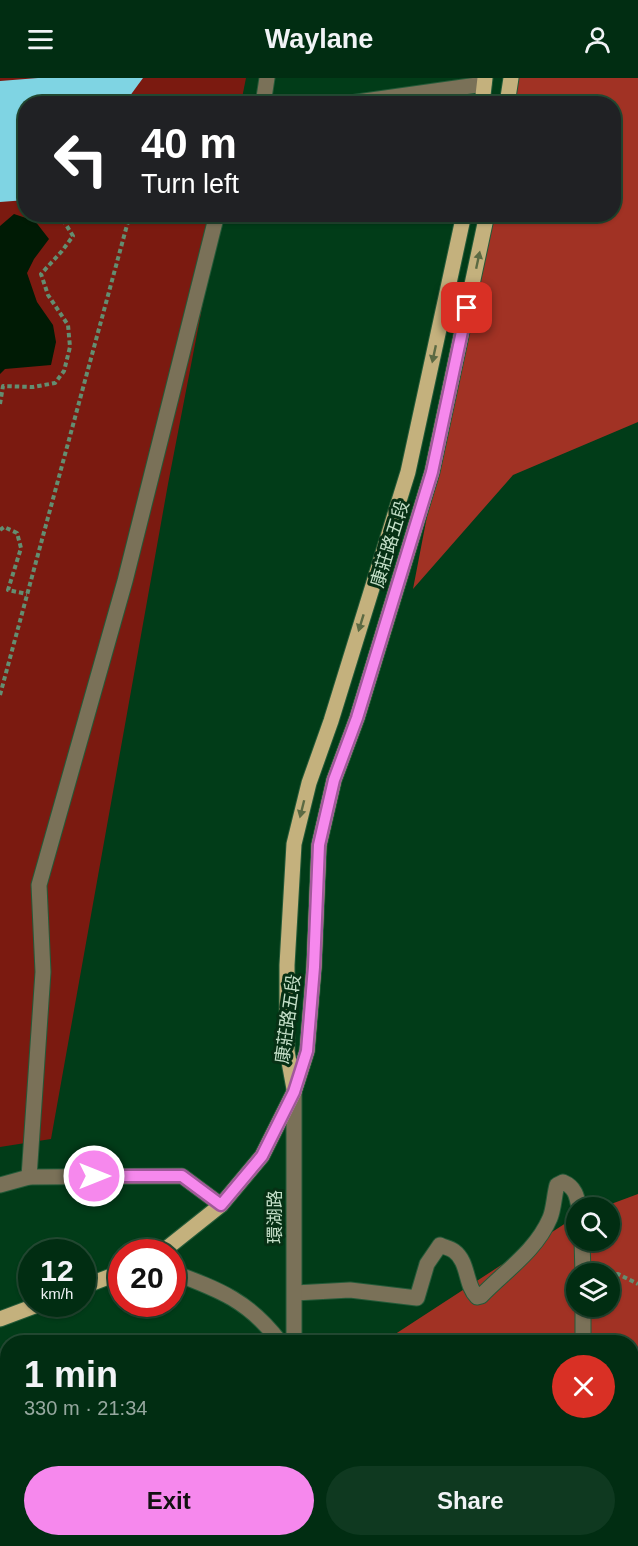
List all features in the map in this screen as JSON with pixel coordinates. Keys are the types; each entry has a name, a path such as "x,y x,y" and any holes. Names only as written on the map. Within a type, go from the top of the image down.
{"main road":[{"path":"508,96 511,78"},
{"path":"483,96 485,81"},
{"name":"康莊路五段","path":"294,1092 287,1052 287,965 294,844 309,783 408,472 462,222"},
{"name":"康莊路五段","path":"294,1092 307,1051 314,967 319,845 334,780 357,718 432,472 485,222"},
{"path":"178,1239 221,1205 262,1156 294,1092"},
{"path":"0,1319 18,1312"}],"street":[{"path":"264,96 267,78"},
{"path":"392,96 485,81"},
{"path":"29,1177 43,972 39,885 125,581 216,222"},
{"name":"環湖路","path":"294,1092 294,1335"},
{"path":"0,1185 29,1177 182,1176 221,1205"},
{"path":"295,1293 350,1290 417,1298 427,1264 440,1245 455,1252 464,1265 473,1293 477,1297 481,1296 523,1257 541,1233 551,1216 557,1185 563,1182 569,1184 577,1197"},
{"path":"186,1278 237,1300 264,1321 275,1335"},
{"path":"583,1317 583,1335"}],"path":[{"path":"0,404 3,386 33,387 55,383 64,372 70,347 68,325 48,295 41,274 73,236 64,222"},
{"path":"0,695 128,222"},
{"path":"0,530 4,527 17,533 21,548 9,590 27,595"},
{"path":"620,1275 638,1284"}],"shaded area":[{"path":"0,78 246,78 242,96 18,96 18,222 219,222 168,484 51,1139 0,1147"},
{"path":"511,78 638,78 638,422 513,475 413,589 484,222 621,222 621,96 507,96"},
{"path":"14,214 18,215 18,222 36,222 49,239 27,273 37,302 53,325 56,342 51,365 5,369 0,374 0,226"},
{"path":"638,1194 638,1335 394,1335 566,1223 566,1251 620,1251 620,1201"}],"building":[{"path":"38,78 143,78 130,96 18,96 18,201 0,202 0,81"}],"route":[{"path":"94,1176 182,1176 221,1205 262,1156 294,1092 307,1051 314,967 319,845 334,780 357,718 432,472 467,308"}]}
